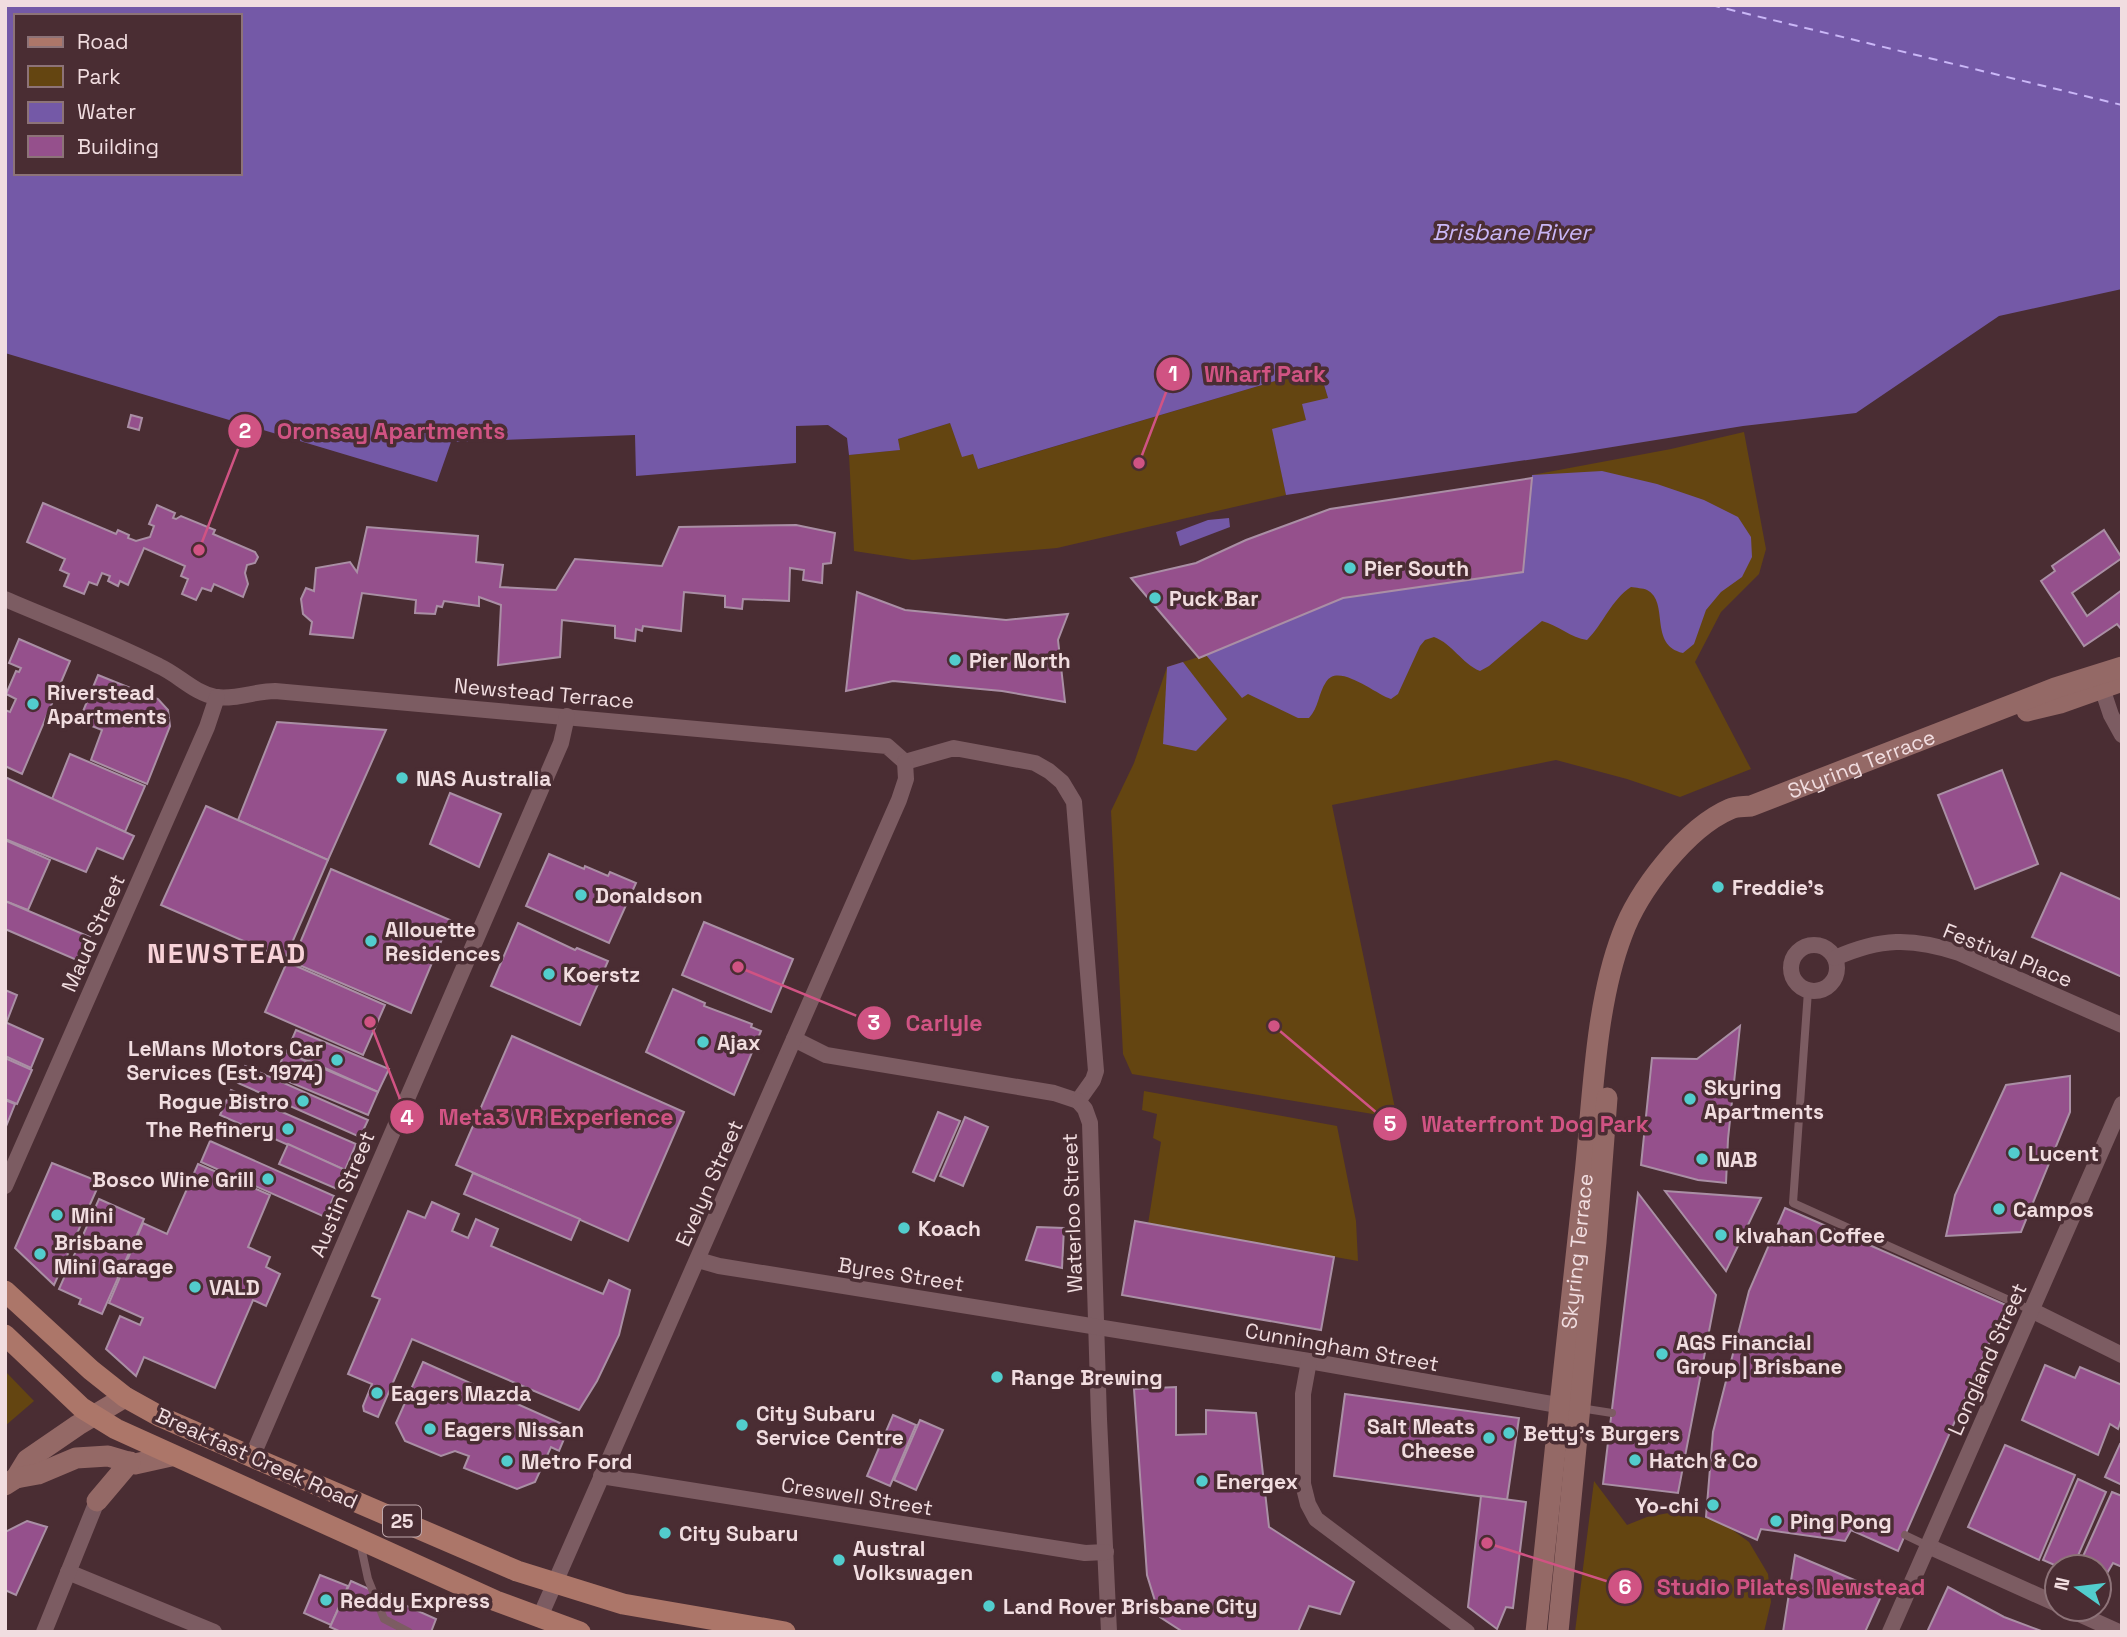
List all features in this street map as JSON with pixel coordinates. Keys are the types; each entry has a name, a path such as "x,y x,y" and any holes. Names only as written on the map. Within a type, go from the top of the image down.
{"main road":[{"name":"Breakfast Creek Road","path":"5,1291 97,1376 125,1397 161,1417 252,1457 517,1571 623,1604 785,1632"},
{"name":"Breakfast Creek Road","path":"5,1335 59,1388 93,1416 171,1456 360,1541 539,1619 580,1632"}],"street":[{"name":"Newstead Terrace","path":"5,599 159,666 192,688 217,697 239,697 262,691 275,691 887,746 905,762"},
{"name":"Skyring Terrace","path":"1558,1632 1570,1407 1600,1038 1611,965 1622,932 1641,895 1663,865 1686,841 1731,808 1751,806 1971,722 2060,703 2122,667"},
{"name":"Skyring Terrace","path":"2099,681 2122,681"},
{"path":"2099,681 2110,715 2122,735"},
{"name":"Maud Street","path":"5,1186 207,727 217,697"},
{"name":"Austin Street","path":"252,1457 561,744 567,716"},
{"path":"794,1039 826,1055 1054,1093 1079,1101 1093,1080 1096,1071 1074,802 1062,782 1035,763 954,748 905,762"},
{"name":"Evelyn Street","path":"539,1619 899,800 906,779 905,762"},
{"name":"Festival Place","path":"1835,958 1865,946 1895,941 1918,942 1959,953 2122,1026"},
{"path":"1805,947 1825,947 1835,958 1837,971 1832,983 1821,990 1808,991 1799,986 1793,978 1792,962 1796,953 1805,947"},
{"name":"Waterloo Street","path":"1079,1101 1090,1123 1109,1632"},
{"name":"Longland Street","path":"1890,1632 2122,1104"},
{"name":"Byres Street","path":"698,1260 733,1268 1097,1326"},
{"path":"2031,1310 2122,1355"},
{"name":"Cunningham Street","path":"1097,1326 1570,1407"},
{"path":"1309,1362 1303,1394 1303,1483 1308,1504 1316,1519 1467,1632"},
{"path":"10,1481 27,1460 125,1397"},
{"name":"Skyring Terrace","path":"1536,1632 1570,1407"},
{"path":"10,1481 84,1457 108,1456 135,1464 171,1456"},
{"path":"44,1632 97,1501 130,1462"},
{"name":"Creswell Street","path":"601,1476 1084,1553 1106,1552"},
{"path":"1928,1546 2043,1598"},
{"path":"68,1572 214,1632"},
{"path":"2099,1623 2119,1632"}],"lane":[{"path":"1808,991 1793,1203 2031,1310"},
{"path":"1570,1407 1612,1413"},
{"path":"1905,1535 1928,1546"},
{"path":"360,1541 369,1579 384,1619 409,1632"}],"green space":[{"path":"1319,368 1328,398 1307,420 1273,429 1286,495 1057,548 913,560 854,551 849,455 899,450 898,439 950,423 962,456 973,453 979,469"},
{"path":"1744,432 1766,549 1759,574 1721,612 1695,662 1751,769 1680,797 1556,760 1332,805 1397,1118 1132,1074 1123,1054 1111,811 1134,763 1167,667 1208,654 1343,598 1523,572 1532,475 1671,449"},
{"path":"1144,1091 1337,1126 1356,1221 1358,1261 1148,1224 1161,1142 1153,1138 1157,1114 1142,1110"},
{"path":"5,1371 34,1401 5,1426"},
{"path":"1594,1481 1627,1525 1647,1517 1679,1511 1723,1523 1749,1542 1768,1574 1771,1602 1764,1632 1575,1632"}],"water":[{"name":"Brisbane River","path":"5,5 2122,5 2122,289 1999,316 1856,413 1743,426 1286,495 1272,429 1306,420 1302,404 1328,398 1319,368 978,469 973,454 962,457 950,423 898,439 900,450 849,455 847,438 828,425 796,426 796,463 636,476 635,435 451,442 437,482 5,353"},
{"path":"1602,471 1657,484 1704,500 1738,517 1751,537 1752,557 1742,577 1721,592 1706,610 1694,644 1683,653 1672,648 1666,641 1654,596 1645,589 1631,587 1618,598 1587,640 1542,621 1480,671 1434,637 1425,640 1420,646 1398,694 1391,699 1348,677 1332,677 1323,687 1309,718 1298,718 1248,694 1242,698 1206,655 1343,598 1523,572 1532,475"},
{"path":"1229,518 1230,527 1180,546 1176,532 1208,520"},
{"path":"1183,662 1227,719 1196,751 1163,744 1167,667"}],"building":[{"path":"131,415 142,418 139,430 128,427"},
{"name":"Pier South","path":"1532,478 1523,572 1343,598 1199,658 1131,578 1196,563 1246,540 1330,509"},
{"path":"43,503 116,534 118,530 136,541 150,537 154,526 149,524 157,505 175,513 173,518 181,516 215,530 213,534 255,552 258,557 255,563 247,565 245,573 248,584 243,597 214,584 211,591 202,588 196,600 182,594 188,579 181,576 185,566 144,548 128,585 120,581 118,586 108,581 110,576 102,573 97,585 89,582 84,594 64,586 69,574 60,570 65,559 27,542"},
{"path":"796,525 835,533 831,563 823,564 822,583 803,580 804,570 790,568 789,601 743,599 742,609 725,607 725,596 684,592 681,631 643,626 642,631 636,629 635,641 615,638 615,626 562,620 560,657 498,665 501,605 479,597 479,606 444,601 442,607 437,606 435,614 415,613 416,600 362,593 353,638 310,634 312,622 303,614 301,599 306,588 314,591 316,568 350,562 357,572 367,527 478,536 476,562 503,565 500,587 556,590 575,559 662,566 679,527"},
{"path":"2104,530 2122,558 2072,593 2087,616 2122,590 2122,630 2117,624 2084,646 2041,581 2055,571 2052,566"},
{"name":"Pier North","path":"857,592 905,610 1006,620 1068,614 1058,640 1065,702 1002,691 893,681 846,691"},
{"name":"Riverstead Apartments","path":"19,639 70,661 22,774 5,766 5,710 10,712 16,699 6,694 16,671 19,672 21,668 9,663"},
{"path":"98,675 158,699 168,710 170,726 147,784 91,760 102,730 79,721"},
{"path":"277,722 386,730 328,860 238,820"},
{"path":"70,754 145,786 125,832 52,799"},
{"path":"2002,770 2038,864 1975,889 1938,795"},
{"path":"5,777 134,836 123,859 97,848 86,872 5,839"},
{"path":"450,793 501,814 479,867 430,844"},
{"path":"206,806 328,860 285,959 161,905"},
{"path":"5,840 50,860 28,910 5,901"},
{"name":"Donaldson","path":"549,854 584,869 585,866 608,876 610,872 636,883 609,943 526,906"},
{"name":"Allouette Residences","path":"331,869 450,920 411,1013 292,962"},
{"path":"2061,873 2122,900 2122,977 2032,937"},
{"path":"5,901 90,937 79,961 5,929"},
{"path":"704,922 793,959 771,1012 682,975"},
{"name":"Koerstz","path":"518,923 575,950 577,948 608,961 580,1025 491,986"},
{"path":"287,962 385,1005 363,1055 265,1012"},
{"name":"Ajax","path":"673,989 705,1003 704,1006 752,1024 751,1027 761,1031 734,1095 646,1052"},
{"path":"5,990 17,995 7,1021 5,1020"},
{"path":"5,1022 43,1039 31,1068 5,1056"},
{"name":"Skyring Apartments","path":"1740,1026 1726,1183 1698,1180 1641,1165 1652,1058 1697,1059"},
{"name":"LeMans Motors Car Services (Est. 1974)","path":"296,1030 389,1069 378,1092 287,1051"},
{"path":"512,1036 684,1112 628,1241 456,1165"},
{"path":"285,1052 378,1092 368,1115 275,1076"},
{"path":"5,1058 32,1070 17,1104 5,1099"},
{"name":"Rogue Bistro","path":"245,1066 368,1120 360,1137 238,1083"},
{"name":"Lucent","path":"2070,1076 2070,1112 2021,1232 1946,1236 1955,1195 2006,1085"},
{"name":"The Refinery","path":"231,1090 356,1144 345,1170 220,1115"},
{"path":"5,1100 15,1104 5,1129"},
{"path":"938,1112 960,1121 934,1181 913,1172"},
{"path":"965,1117 988,1127 963,1186 940,1176"},
{"name":"Bosco Wine Grill","path":"210,1141 334,1196 325,1217 201,1162"},
{"path":"288,1144 345,1170 337,1189 279,1164"},
{"name":"Mini","path":"52,1163 100,1182 54,1285 15,1248"},
{"name":"VALD","path":"198,1164 270,1195 248,1247 270,1257 266,1267 280,1274 266,1306 253,1300 215,1388 144,1357 136,1376 106,1349 120,1316 140,1325 143,1318 109,1303 143,1223 167,1234"},
{"path":"473,1173 580,1219 571,1240 464,1194"},
{"name":"kIvahan Coffee","path":"1665,1191 1761,1198 1726,1271"},
{"name":"AGS Financial Group | Brisbane","path":"1638,1193 1716,1295 1678,1493 1603,1484"},
{"path":"99,1199 144,1219 102,1314 79,1304 81,1299 59,1289"},
{"path":"432,1202 459,1214 452,1231 468,1238 476,1219 498,1229 491,1246 603,1294 609,1280 630,1290 619,1335 597,1381 579,1410 412,1339 378,1417 364,1411 363,1406 372,1384 348,1374 380,1299 372,1296 408,1211 425,1218"},
{"path":"1785,1208 2006,1305 1898,1551 1851,1530 1845,1541 1761,1529 1757,1540 1706,1517 1713,1432 1749,1291"},
{"path":"1135,1221 1334,1257 1321,1330 1122,1295"},
{"path":"1037,1227 1064,1228 1062,1268 1026,1260"},
{"path":"423,1362 569,1427 559,1451 551,1447 535,1482 517,1489 464,1468 469,1456 455,1451 441,1456 405,1441 396,1423"},
{"path":"2045,1365 2075,1378 2080,1367 2122,1385 2122,1417 2118,1429 2110,1424 2098,1455 2022,1420"},
{"name":"Energex","path":"1176,1387 1176,1435 1206,1434 1206,1410 1256,1413 1269,1527 1354,1582 1340,1614 1309,1606 1298,1632 1183,1632 1160,1617 1147,1575 1134,1389"},
{"path":"1345,1394 1519,1418 1507,1500 1334,1476"},
{"path":"893,1415 916,1425 890,1486 867,1476"},
{"path":"920,1420 943,1430 916,1490 894,1480"},
{"path":"2120,1444 2122,1445 2122,1485 2105,1477"},
{"path":"2005,1445 2075,1475 2039,1560 1968,1527"},
{"path":"2078,1479 2106,1492 2079,1553 2046,1553"},
{"path":"2112,1492 2122,1496 2122,1567 2113,1563 2113,1553 2085,1553"},
{"path":"1481,1496 1526,1502 1513,1608 1506,1607 1497,1629 1468,1607"},
{"path":"27,1521 47,1527 16,1595 5,1590 5,1532"},
{"path":"1795,1555 1883,1592 1865,1632 1783,1632"},
{"name":"Reddy Express","path":"320,1575 348,1586 331,1625 304,1613"},
{"path":"351,1581 436,1619 431,1632 341,1632 330,1627"},
{"path":"1948,1587 2004,1617 2044,1632 1927,1632"}],"ferry route":[{"path":"1711,5 2122,105"}],"place":[{"name":"Wharf Park","path":"1139,463"},
{"name":"Oronsay Apartments","path":"199,550"},
{"name":"Pier South","path":"1350,568"},
{"name":"Puck Bar","path":"1155,598"},
{"name":"Pier North","path":"955,660"},
{"name":"Riverstead Apartments","path":"33,704"},
{"name":"NAS Australia","path":"402,778"},
{"name":"Freddie's","path":"1718,887"},
{"name":"Donaldson","path":"581,895"},
{"name":"Allouette Residences","path":"371,941"},
{"name":"Carlyle","path":"738,967"},
{"name":"Koerstz","path":"549,974"},
{"name":"Meta3 VR Experience","path":"370,1022"},
{"name":"Waterfront Dog Park","path":"1274,1026"},
{"name":"Ajax","path":"703,1042"},
{"name":"LeMans Motors Car Services (Est. 1974)","path":"337,1060"},
{"name":"Skyring Apartments","path":"1690,1099"},
{"name":"Rogue Bistro","path":"303,1101"},
{"name":"The Refinery","path":"288,1129"},
{"name":"Lucent","path":"2014,1153"},
{"name":"NAB","path":"1702,1159"},
{"name":"Bosco Wine Grill","path":"268,1179"},
{"name":"Campos","path":"1999,1209"},
{"name":"Mini","path":"57,1215"},
{"name":"Koach","path":"904,1228"},
{"name":"kIvahan Coffee","path":"1721,1235"},
{"name":"Brisbane Mini Garage","path":"40,1254"},
{"name":"VALD","path":"195,1287"},
{"name":"AGS Financial Group | Brisbane","path":"1662,1354"},
{"name":"Range Brewing","path":"997,1377"},
{"name":"Eagers Mazda","path":"377,1393"},
{"name":"City Subaru Service Centre","path":"742,1425"},
{"name":"Eagers Nissan","path":"430,1429"},
{"name":"Betty's Burgers","path":"1509,1433"},
{"name":"Salt Meats Cheese","path":"1489,1438"},
{"name":"Hatch & Co","path":"1635,1460"},
{"name":"Metro Ford","path":"507,1461"},
{"name":"Energex","path":"1202,1481"},
{"name":"Yo-chi","path":"1713,1505"},
{"name":"Ping Pong","path":"1776,1521"},
{"name":"City Subaru","path":"665,1533"},
{"name":"Studio Pilates Newstead","path":"1487,1543"},
{"name":"Austral Volkswagen","path":"839,1560"},
{"name":"Reddy Express","path":"326,1600"},
{"name":"Land Rover Brisbane City","path":"989,1606"}],"district":[{"name":"NEWSTEAD","path":"227,953"}]}
